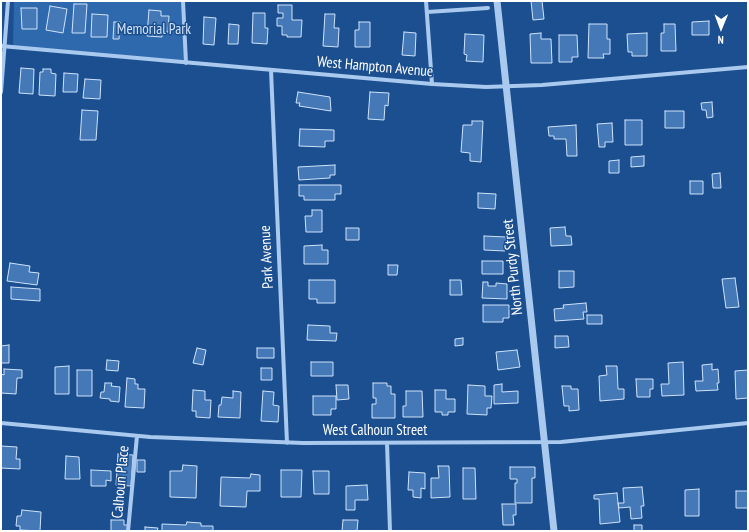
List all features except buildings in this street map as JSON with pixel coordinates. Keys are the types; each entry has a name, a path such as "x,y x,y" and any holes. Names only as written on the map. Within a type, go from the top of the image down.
{"street":[{"path":"1,92 3,47 8,1"},
{"path":"183,1 186,63"},
{"path":"426,1 432,84"},
{"name":"North Purdy Street","path":"498,1 546,442 554,531"},
{"path":"427,12 488,8"},
{"name":"West Hampton Avenue","path":"3,47 432,84 507,87 748,68"},
{"name":"Park Avenue","path":"271,70 287,443"},
{"name":"West Calhoun Street","path":"1,423 137,436 287,443 387,443 546,442 595,439 748,423"},
{"name":"Calhoun Place","path":"128,531 137,436"},
{"path":"387,443 390,531"}],"green space":[{"name":"Memorial Park","path":"14,1 183,1 186,63 13,47"}]}
